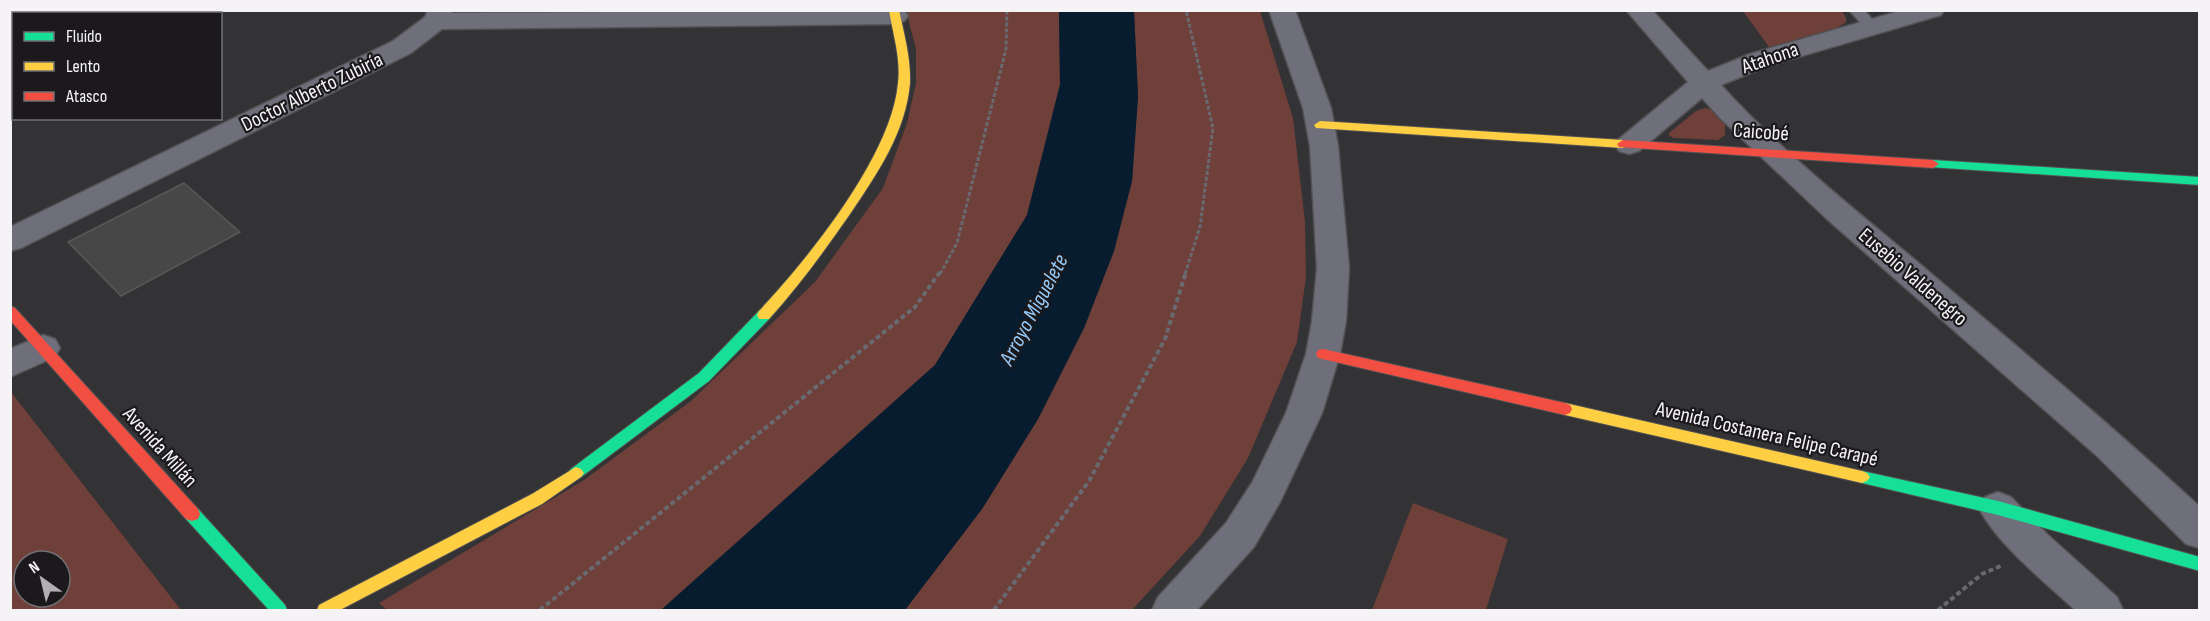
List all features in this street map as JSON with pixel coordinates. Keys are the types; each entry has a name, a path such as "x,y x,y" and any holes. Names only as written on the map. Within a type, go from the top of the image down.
{"street":[{"path":"1172,610 1240,535 1267,491 1304,413 1323,354 1329,321 1333,268 1320,125 1317,108 1282,10"},
{"name":"Eusebio Valdenegro","path":"1638,10 1731,112 1839,213 2109,445 2199,532"},
{"name":"Atahona","path":"1629,145 1705,82 1863,18 1932,10"},
{"path":"325,610 488,526 555,487 664,409 704,377 776,303 812,259 880,159 903,98 904,58 894,13 438,16"},
{"name":"Doctor Alberto Zubiría","path":"10,240 402,47 422,34 438,16"},
{"name":"Caicobé","path":"1320,125 2199,181"},
{"name":"Avenida Millán","path":"10,310 279,610"},
{"path":"10,364 43,348"},
{"name":"Avenida Costanera Felipe Carapé","path":"1323,354 1998,508 2199,564"},
{"path":"1998,508 2034,548 2103,610"}],"path":[{"path":"540,610 915,307 937,278 957,243 1006,49 1007,10"},
{"path":"994,610 1089,481 1165,339 1200,227 1213,128 1186,10"},
{"path":"1938,610 1982,574 2034,548"}],"shaded area":[{"path":"906,11 1059,11 1060,84 1027,215 935,365 661,610 387,610 379,603 584,480 691,401 815,282 883,188 907,123 916,83 916,49"},
{"path":"1134,11 1260,11 1293,118 1305,222 1306,277 1297,342 1248,458 1200,536 1132,610 905,610 982,509 1038,419 1084,328 1114,251 1132,181 1138,97"},
{"path":"1743,11 1842,11 1846,22 1837,28 1769,47"},
{"path":"1705,108 1714,110 1725,122 1725,135 1718,140 1673,138 1669,135 1696,111"},
{"path":"11,392 181,610 11,610"},
{"path":"1413,503 1508,539 1486,610 1372,610"}],"water":[{"name":"Arroyo Miguelete","path":"1059,11 1134,11 1138,97 1132,181 1114,251 1084,328 1038,419 982,509 905,610 661,610 935,365 1027,215 1060,85"}],"building":[{"path":"184,183 240,232 121,296 68,242"}],"traffic: fast":[{"path":"1933,164 2200,181"},
{"path":"576,473 704,377 764,315"},
{"path":"1862,477 1998,508 2200,564"},
{"path":"192,514 279,610"}],"traffic: slow":[{"path":"764,315 796,279 825,240 873,168 890,136 902,101 904,83 903,55 894,10"},
{"path":"1320,125 1623,144"},
{"path":"1565,409 1862,477"},
{"path":"325,610 537,499 576,473"}],"traffic: jam":[{"path":"1623,144 1933,164"},
{"path":"10,311 192,514"},
{"path":"1323,354 1565,409"}]}
